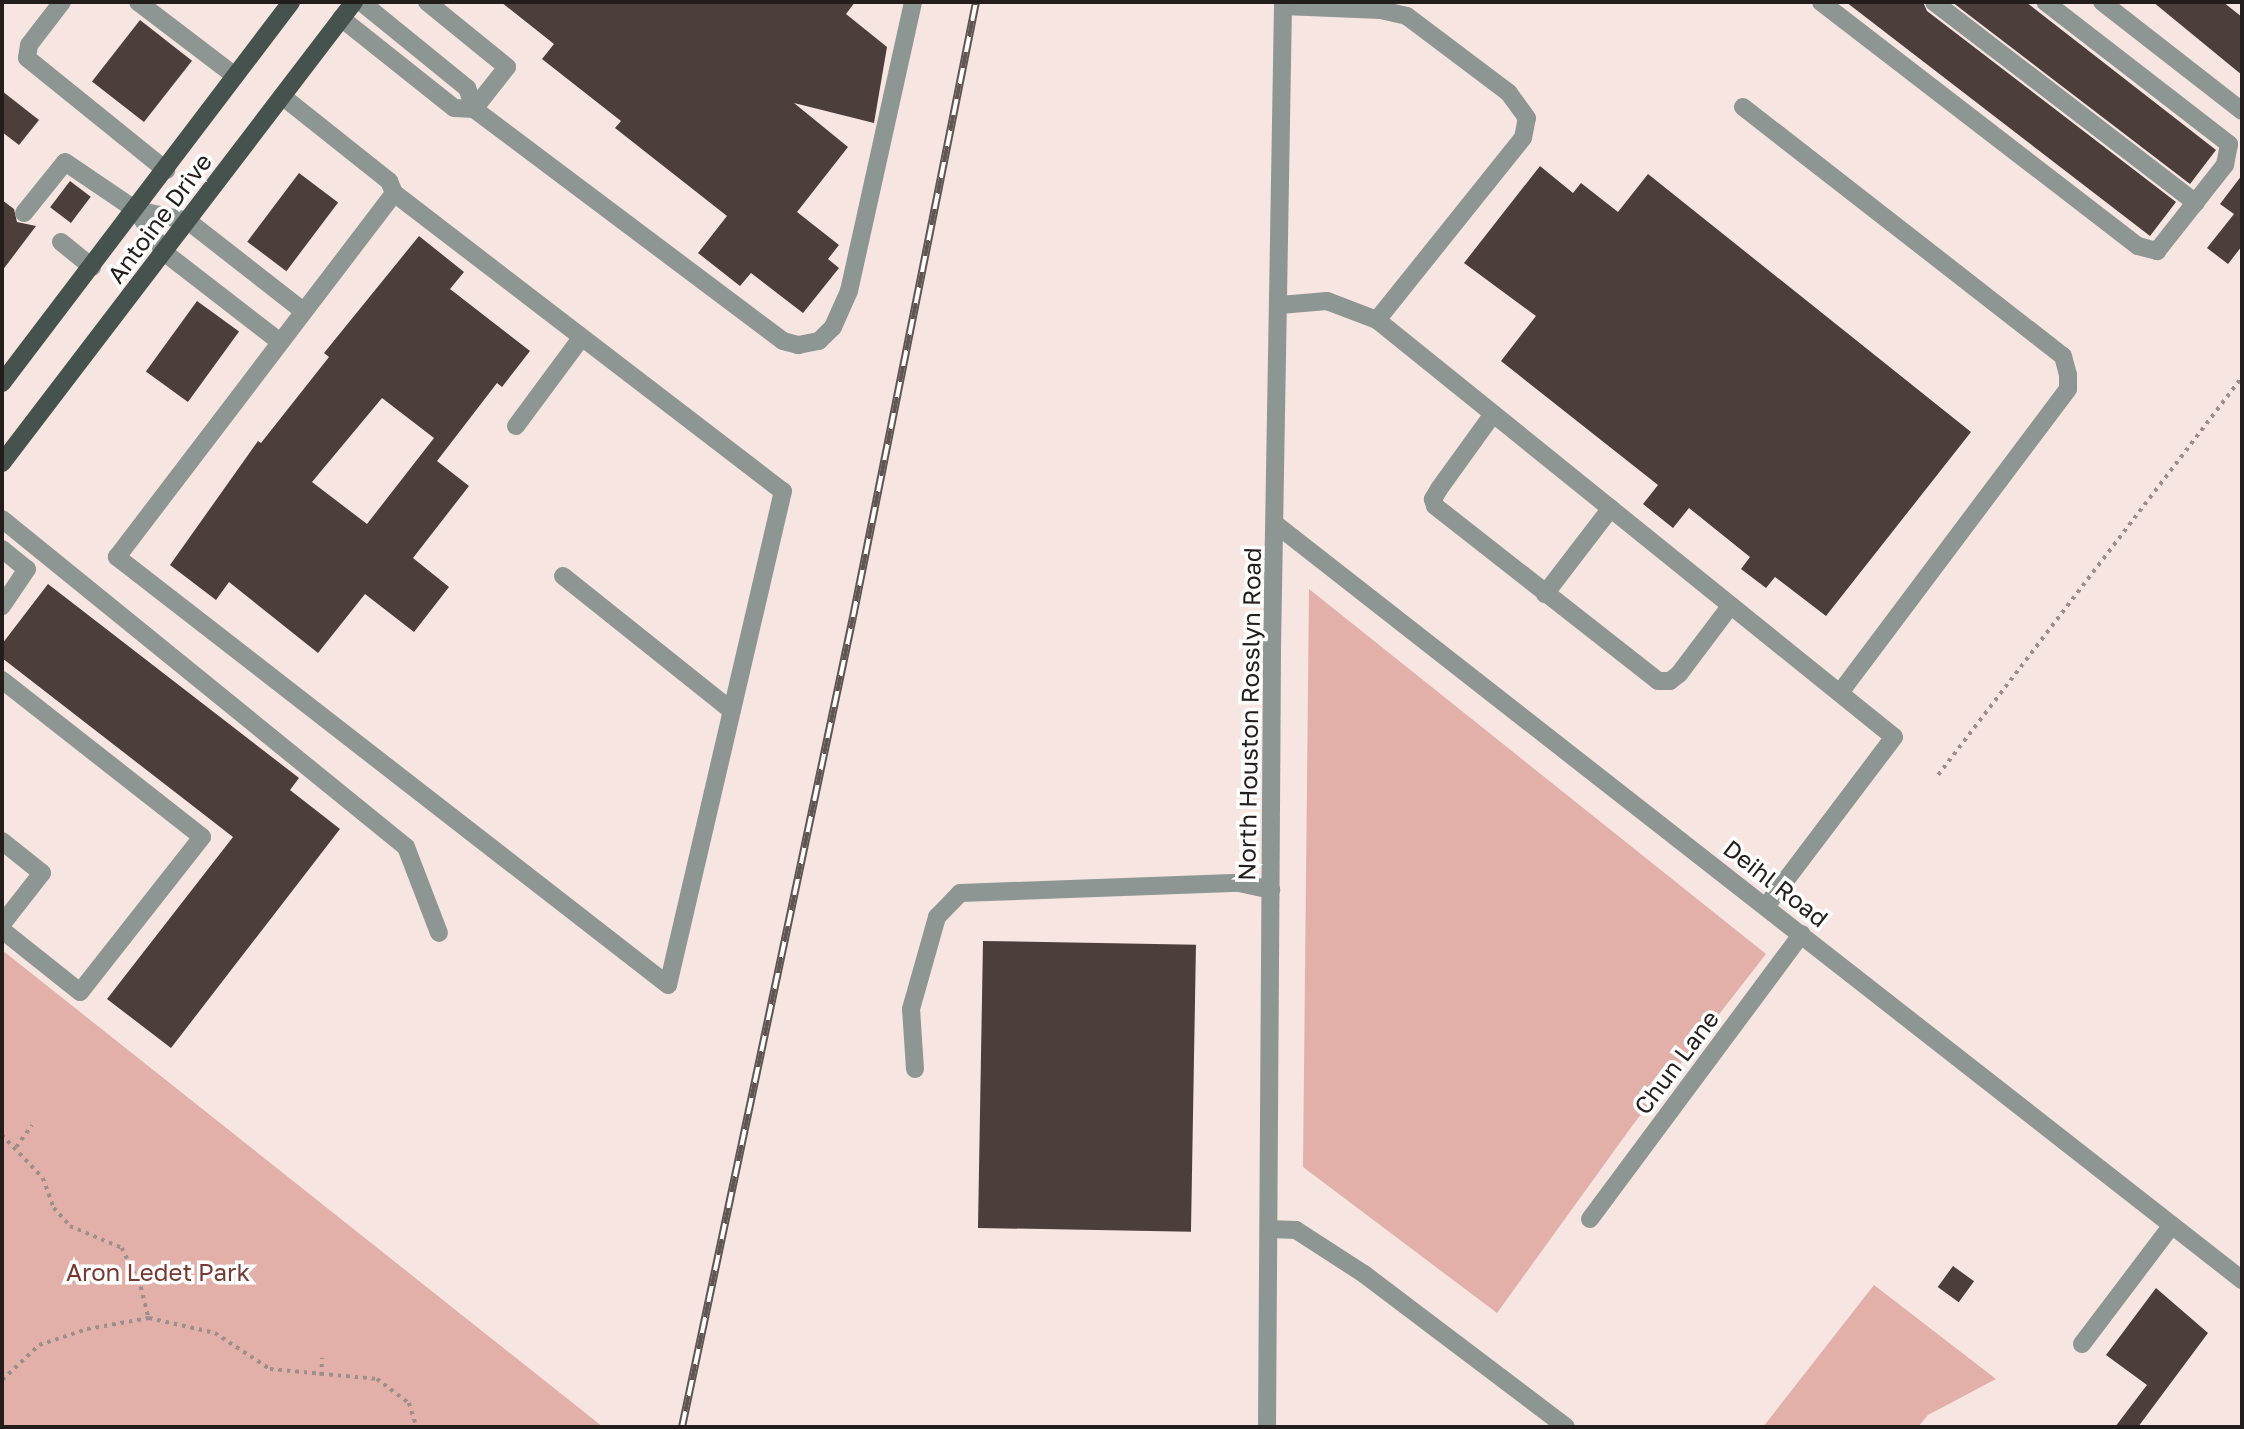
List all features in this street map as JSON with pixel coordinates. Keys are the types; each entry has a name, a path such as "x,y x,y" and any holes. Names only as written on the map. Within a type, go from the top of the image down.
{"main road":[{"name":"Antoine Drive","path":"2,383 136,210 291,2"},
{"name":"Antoine Drive","path":"2,463 165,253 354,2"}],"street":[{"path":"62,2 29,45 27,58 166,170"},
{"path":"138,2 236,76"},
{"path":"361,2 467,88 474,109"},
{"path":"427,2 507,67 474,109"},
{"path":"341,18 454,108 474,109 783,341 799,345 819,341 833,327 849,291 912,2"},
{"path":"1821,2 2138,246 2157,251 2163,247 2225,165 2229,144 2045,2"},
{"path":"1934,2 2196,203"},
{"path":"2102,2 2242,111"},
{"path":"1283,4 1381,10 1407,16 1509,93 1527,118 1523,138 1377,320"},
{"name":"North Houston Rosslyn Road","path":"1267,1427 1283,4"},
{"path":"282,96 389,181 394,193 783,491 668,985 117,557 394,193"},
{"path":"1743,107 2063,356 2068,375 2068,389 1840,693"},
{"path":"24,213 65,162 136,210 165,253 279,342"},
{"path":"136,210 188,221 303,311"},
{"path":"61,242 92,267"},
{"path":"1280,305 1327,302 1377,320 1895,737 1766,906"},
{"path":"516,426 581,338"},
{"path":"1493,414 1433,499 1435,506 1658,681 1670,681 1679,674 1731,605"},
{"path":"1545,594 1611,508"},
{"path":"2,519 406,847 439,933"},
{"name":"Deihl Road","path":"1278,526 2242,1280"},
{"path":"2,549 27,569 2,606"},
{"path":"563,576 732,711"},
{"path":"2,930 80,992 202,837 5,689"},
{"path":"2,841 42,873 2,924"},
{"path":"915,1069 911,1009 937,917 960,893 1239,883 1271,890"},
{"name":"Chun Lane","path":"1590,1219 1802,934"},
{"path":"2082,1344 2172,1225"},
{"path":"1269,1229 1296,1230 1364,1274 1566,1427"}],"path":[{"path":"1938,775 2242,377"},
{"path":"16,1147 32,1125"},
{"path":"2,1135 43,1178 54,1208 70,1226 122,1248 141,1287 149,1318"},
{"path":"2,1380 39,1345 87,1329 149,1318 215,1333 270,1369 321,1376 377,1379 409,1403 417,1427"},
{"path":"321,1376 322,1358"}],"green space":[{"path":"1309,589 1766,954 1632,1126 1497,1313 1303,1167"},
{"name":"Aron Ledet Park","path":"2,950 603,1427 2,1427"},
{"path":"1874,1285 1996,1379 1928,1415 1918,1427 1763,1427"}],"building":[{"path":"501,2 855,2 846,14 887,47 874,123 794,103 848,147 797,212 839,245 828,259 839,268 803,313 751,273 740,286 698,253 727,216 615,128 621,121 542,59 554,44"},
{"path":"1846,2 1923,2 1927,11 2176,202 2150,236"},
{"path":"1952,2 2026,2 2216,150 2190,184"},
{"path":"2153,2 2223,2 2242,17 2242,75"},
{"path":"140,20 192,61 144,122 92,81"},
{"path":"2,91 39,120 19,145 2,132"},
{"path":"1540,166 1573,193 1581,183 1618,212 1648,174 1971,432 1826,616 1775,577 1766,588 1741,569 1750,557 1689,508 1673,528 1643,504 1658,485 1501,361 1536,316 1464,263"},
{"path":"299,173 338,202 286,271 247,242"},
{"path":"2242,175 2242,246 2228,264 2207,248 2234,214 2220,204"},
{"path":"70,181 91,197 71,223 50,207"},
{"path":"2,200 14,209 17,222 36,226 2,271"},
{"path":"419,236 464,272 450,289 530,351 502,387 497,383 437,461 469,486 413,558 449,587 414,632 365,594 318,653 229,582 216,600 170,565 258,441 261,443 329,357 324,353","holes":["382,398 434,438 367,524 312,482"]},
{"path":"197,301 239,332 188,402 146,371"},
{"path":"48,584 299,778 290,790 340,829 171,1048 107,999 233,837 2,658 2,644"},
{"path":"983,941 1196,945 1191,1232 978,1228"},
{"path":"1953,1266 1974,1281 1959,1302 1938,1287"},
{"path":"2156,1288 2208,1333 2138,1427 2115,1427 2147,1385 2106,1355"}],"railway":[{"path":"682,1427 853,617 976,2"}]}
